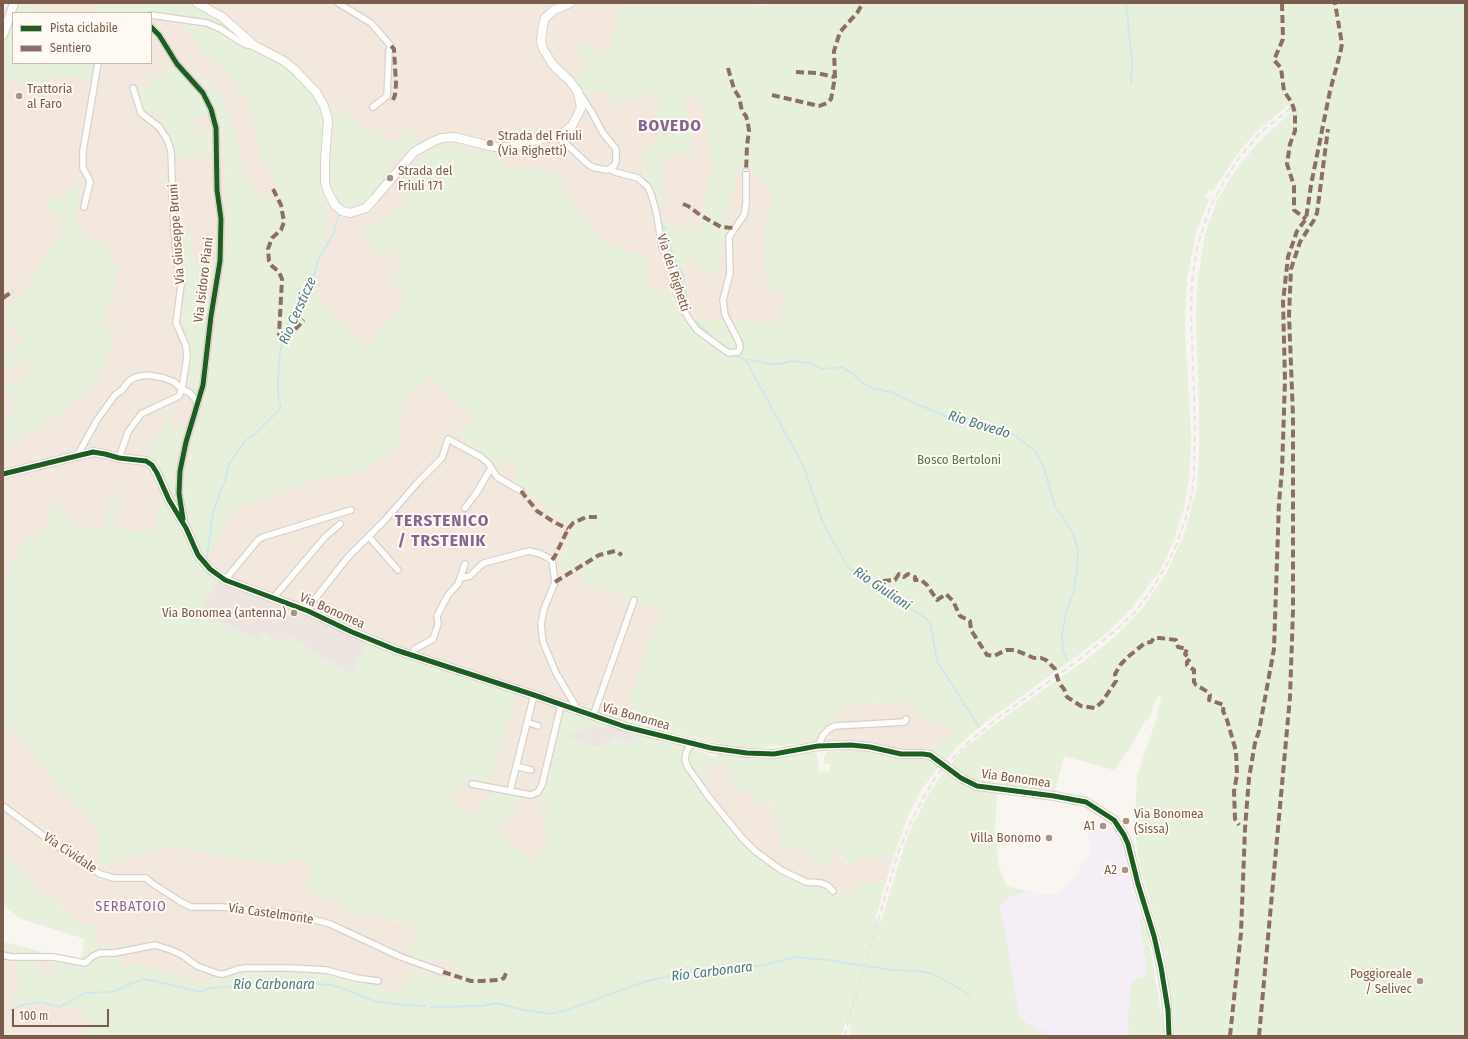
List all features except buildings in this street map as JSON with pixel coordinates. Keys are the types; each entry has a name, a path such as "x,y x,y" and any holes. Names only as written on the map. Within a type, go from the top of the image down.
{"street":[{"path":"3,35 14,3"},
{"path":"197,3 222,17 255,46"},
{"path":"338,3 371,23 391,46 389,50 387,96 373,107"},
{"path":"554,136 563,141 589,165 595,168 609,169 614,166 616,161 616,149 603,133 591,111 570,81 553,65 541,41 545,18 554,10 570,3"},
{"path":"152,15 214,25 243,43 255,46 284,61 313,88 321,100 327,114 328,127 325,183 335,205 345,212 356,212 366,208 414,152 442,138 454,137 494,147 508,147 554,136 566,131 576,120 581,108 578,92"},
{"name":"Via Isidoro Piani","path":"152,28 159,35 177,64 203,92 211,109 215,123 217,190 220,219 220,256 204,379 183,453 179,479 179,496 186,528"},
{"path":"84,207 90,182 83,168 83,156 98,64"},
{"name":"Via Giuseppe Bruni","path":"133,88 141,113 162,131 169,143 172,155 173,214 181,285 176,323 186,346 187,354 182,389"},
{"name":"Via dei Righetti","path":"609,169 638,178 648,187 654,202 662,247 678,280 681,303 684,310 697,330 729,353 738,352 740,348 739,342 725,315 723,300 730,273 729,237 741,219 745,209 746,172"},
{"path":"77,456 97,420 115,395 122,390 129,381 139,375 153,376 174,382 182,389 190,392 198,403"},
{"path":"118,458 128,432 141,414 176,398 179,396 182,389"},
{"path":"308,611 311,604 348,557 369,537 419,481 442,458 448,438 481,457 497,477 521,491"},
{"name":"Via Bonomea","path":"3,474 98,452 118,458 144,460 152,465 161,479 198,555 204,563 225,580 274,597 396,650 633,729 720,750 759,754 780,753 818,746 851,745 901,754 930,755 961,778 977,786 1054,796 1086,802 1114,820 1128,844 1138,884 1158,950 1166,996 1169,1036"},
{"path":"465,508 477,492 491,468"},
{"path":"225,580 258,540 263,537 351,510"},
{"path":"274,597 324,537 340,524"},
{"path":"369,537 398,570"},
{"path":"461,578 470,576 484,564 529,551 541,554 552,560 555,582 544,608 541,624 543,642 556,673 578,710"},
{"path":"411,655 416,649 433,639 438,624 437,616 443,602 458,584 465,564"},
{"path":"593,716 634,600"},
{"path":"510,791 534,695"},
{"path":"472,784 531,796 538,792 542,785 561,705"},
{"path":"818,746 823,735 835,726 905,722 906,719"},
{"path":"527,722 538,726"},
{"path":"691,743 686,753 685,759 687,766 704,791 742,838 755,851 781,870 806,882 821,883 828,886 833,891"},
{"path":"516,766 531,770"},
{"name":"Via Cividale","path":"3,806 60,848 100,874 114,878 146,878"},
{"name":"Via Castelmonte","path":"146,878 188,906 195,908 222,907 259,910 301,916 338,927 401,957 443,972"},
{"path":"3,955 53,957 82,963 100,953 115,953 155,945 171,950 182,955 197,966 219,974 246,968 291,968 326,970 356,978 378,981"},
{"path":"3,959 10,956"}],"shaded area":[{"path":"8,3 632,3 615,13 617,22 613,34 611,54 597,54 588,43 606,90 631,100 649,91 661,110 661,138 646,165 650,187 656,200 662,176 662,157 692,151 690,127 685,99 694,93 703,109 712,156 711,176 699,229 683,230 663,221 680,279 684,264 699,261 702,275 718,262 721,244 735,224 724,217 731,194 735,189 736,174 740,169 752,168 773,196 763,233 787,294 778,323 680,318 672,296 647,287 647,256 603,243 565,191 557,174 541,172 537,167 508,170 501,157 451,145 407,200 362,234 394,246 402,262 392,281 406,301 366,348 315,296 329,209 321,179 322,161 317,100 304,83 261,54 241,45 215,28 182,24 205,54 228,74 245,94 252,115 262,157 281,195 260,200 244,170 237,139 226,105 212,86 191,70 205,84 218,111 223,138 226,206 226,259 215,337 202,405 185,473 184,506 209,556 233,509 318,479 360,472 400,447 400,421 404,400 431,376 475,418 457,434 498,467 504,458 519,468 513,482 527,491 573,529 559,561 579,569 594,584 664,613 648,645 623,721 617,727 564,710 540,808 549,808 544,830 550,837 535,861 494,833 520,798 472,818 451,799 465,781 487,783 382,648 266,597 234,590 218,580 206,570 191,550 162,493 155,524 151,530 145,533 137,530 126,532 112,525 117,509 119,481 102,529 69,524 57,502 48,505 51,513 44,532 31,537 3,582 3,6 5,9"},
{"path":"218,580 234,590 266,597 367,642 351,674 288,637 282,644 258,641 199,611"},
{"path":"902,698 923,717 957,731 953,738 922,752 815,742 828,726 837,711 859,704 892,703"},
{"path":"3,726 11,726 59,787 99,827 99,865 165,846 283,865 287,857 312,865 307,890 335,901 359,917 367,911 404,925 408,920 421,926 406,956 432,957 449,962 461,973 454,984 400,993 321,975 291,972 234,974 199,984 148,966 121,965 119,956 115,949 96,944 69,921 70,914 59,902 52,901 40,892 25,878 27,874 3,856"},
{"path":"595,726 617,727 634,733 635,738 630,744 615,738 604,746 592,747 565,735"},
{"path":"686,745 694,746 689,758 691,767 707,778 705,768 727,760 752,788 769,802 778,820 782,848 800,841 828,863 836,851 851,867 857,858 865,857 893,859 886,881 864,884 845,895 835,895 824,889 791,880 752,854 727,827 687,773 682,761"},
{"path":"1099,819 1105,820 1123,841 1126,851 1133,894 1148,936 1163,1024 1163,1036 857,1036 1006,886 1045,895 1060,893 1073,879 1091,852 1088,835"},
{"path":"3,949 16,953 51,954 51,962 57,972 46,979 20,987 19,1004 49,1001 61,1007 84,1010 93,1027 79,1036 3,1036"}],"green space":[{"path":"18,3 31,3 34,10 37,12 14,12"},
{"path":"100,3 189,3 221,21 235,32 243,41 219,25 210,22 152,12 96,12"},
{"name":"Bosco Bertoloni","path":"632,3 753,3 762,6 772,3 1465,3 1465,1036 1175,1036 1164,950 1140,867 1133,820 1135,817 1137,776 1156,720 1161,698 1160,695 1157,696 1149,719 1145,721 1130,748 1114,770 1064,756 1055,791 973,781 959,781 970,788 997,793 995,828 998,863 1006,886 1028,892 1015,894 1007,898 1000,906 1019,1017 1036,1030 1045,1031 1047,1036 849,1036 851,1024 845,1022 842,1036 79,1036 92,1027 84,1010 61,1007 49,1001 20,1004 11,994 20,986 15,962 36,961 46,979 57,972 51,962 67,963 82,967 89,964 94,959 119,956 122,965 148,966 199,984 234,974 290,972 321,975 400,993 415,970 454,984 461,973 449,962 432,957 426,963 406,956 420,926 408,920 405,925 367,911 359,918 335,901 307,890 312,865 287,857 283,865 165,846 98,865 99,827 59,787 11,726 3,726 3,582 7,577 23,539 44,532 51,513 48,505 57,502 69,524 102,529 119,479 117,509 112,525 126,532 137,530 146,533 151,530 155,524 161,492 191,550 206,570 218,580 199,611 258,641 264,632 282,644 288,637 351,674 367,642 516,693 492,777 487,783 465,781 451,799 472,818 493,792 520,797 495,833 535,861 550,837 544,830 549,809 540,808 564,710 617,727 595,726 566,735 592,747 604,746 615,738 630,744 635,738 634,733 686,745 682,761 687,773 727,827 752,854 791,880 824,889 835,895 845,895 864,884 886,881 875,920 881,922 907,837 928,795 945,770 964,749 987,730 1087,659 1116,636 1143,608 1166,574 1185,532 1197,488 1199,411 1196,319 1198,277 1205,234 1217,201 1230,178 1255,146 1291,112 1288,105 1254,134 1235,157 1213,191 1209,190 1205,197 1209,200 1197,229 1187,276 1185,325 1191,438 1189,478 1184,508 1173,542 1161,569 1131,609 1109,631 979,727 939,766 922,789 908,815 893,859 858,858 852,867 836,851 828,863 820,869 800,842 787,852 782,848 778,820 772,810 770,802 757,804 752,788 734,792 727,760 705,768 707,778 703,783 691,767 689,758 692,749 716,758 718,752 755,759 816,752 820,772 825,770 825,772 831,771 830,763 824,764 826,752 842,750 866,750 895,757 929,760 933,762 938,758 922,752 953,738 956,731 923,717 902,698 892,703 859,704 837,711 835,724 828,726 815,742 748,749 623,721 648,645 664,613 594,584 586,587 579,569 560,571 559,562 573,529 527,491 513,482 519,468 504,458 498,467 457,434 474,418 431,377 404,400 400,421 400,447 360,472 318,479 233,509 209,557 198,542 184,506 185,473 202,405 215,337 226,259 226,206 223,138 218,111 205,84 187,67 212,86 226,105 237,139 244,170 260,199 281,195 262,157 252,115 245,94 228,74 205,54 182,24 215,28 241,45 283,64 304,83 317,100 322,109 325,124 321,179 329,209 315,296 366,348 406,301 392,281 402,262 394,247 376,256 362,234 407,200 403,183 416,162 433,149 451,145 501,157 508,170 537,167 541,172 557,174 565,191 603,243 647,256 647,287 673,296 680,318 778,323 787,294 767,286 763,233 773,196 752,168 741,169 736,174 735,189 731,194 725,217 735,224 721,244 718,262 720,271 702,276 699,261 684,264 681,280 674,266 667,245 663,220 683,230 699,229 711,176 712,156 703,109 694,93 685,99 690,127 692,151 662,157 663,206 658,207 650,187 640,176 646,165 640,153 661,138 650,120 661,110 649,91 631,100 615,105 606,90 588,95 572,79 589,68 579,49 588,43 597,54 611,54 613,34 617,22 615,13"},
{"path":"12,19 12,64 96,64 92,81 55,74 52,93 42,91 43,86 3,79 4,54"},
{"path":"174,67 199,94 209,113 191,120 196,134 212,133 212,152 175,160 172,138 159,115 153,112 146,113 142,106 138,91 151,83 148,77 160,76"},
{"path":"332,104 370,131 397,142 406,128 418,144 411,149 408,147 402,151 389,167 393,171 367,201 354,207 348,208 339,203 330,186 329,163 336,131"},
{"path":"74,183 78,183 79,202 74,226 111,251 108,262 120,268 113,281 118,283 100,323 114,327 110,347 102,368 90,388 54,418 25,436 3,445 3,426 11,416 13,405 17,401 5,392 4,388 11,382 25,378 30,374 28,365 23,362 18,362 3,370 3,356 23,341 14,327 10,325 6,317 13,302 13,298 27,290 45,255 62,231 63,220 46,207 49,196 64,200"},
{"path":"180,235 194,238 190,258 214,265 208,295 201,373 196,395 193,389 187,385 191,351 188,332 183,328 181,321 187,285 182,266"},
{"path":"168,407 173,408 170,426 186,427 178,448 173,476 177,504 163,475 153,460 147,456 146,449 153,446 152,440 162,432 162,424 167,422 168,413 165,410"},
{"path":"3,856 27,874 25,878 40,892 52,901 58,902 70,914 69,921 97,925 96,944 115,949 102,949 89,954 81,961 85,939 21,919 3,905"},
{"path":"1139,912 1148,936 1163,1024 1163,1036 1129,1036 1128,1016 1132,981 1147,976"},
{"path":"3,942 51,954 16,953 3,949"}],"waterway":[{"path":"1126,3 1132,61 1131,83"},
{"name":"Rio Cersticze","path":"207,557 213,512 225,480 229,464 245,441 255,434 281,408 278,395 278,378 280,351 285,332 299,300 306,294 314,275 318,260 334,232 339,214"},
{"name":"Rio Bovedo","path":"662,222 674,258 684,276 687,308 690,316 716,341"},
{"name":"Rio Bovedo","path":"733,355 770,364 779,364 791,361 809,363 823,369 841,367 852,373 860,381 872,388 891,392 957,421 987,426 1013,434 1035,451 1044,468 1055,507 1063,517 1074,536 1078,550 1074,590 1066,612 1062,636 1063,651 1067,661"},
{"name":"Rio Giuliani","path":"745,359 804,467 823,523 847,566 868,582 930,621 937,661 979,727"},
{"name":"Rio Carbonara","path":"431,1007 482,1006 496,1003 549,1014 567,1010 641,983 680,973 759,966 796,957 893,970 920,971 933,974 969,994"},
{"name":"Rio Carbonara","path":"10,1010 22,1005 40,1002 60,1007 85,993 111,992 145,979 201,992 210,988 249,983 302,983 330,985 374,1001 401,1005 426,1006"}],"railway":[{"path":"845,1036 898,853 912,819 933,781 943,768 972,739 1003,714 1075,663 1115,631 1135,612 1149,594 1169,561 1186,517 1192,493 1194,473 1195,423 1191,311 1192,282 1197,247 1211,205 1241,155 1261,132 1291,108"}],"marked path":[{"path":"772,95 819,106 827,103 831,99 835,77 834,51 840,32 857,13 863,3"},
{"path":"1282,3 1283,39 1274,60 1281,68 1284,91 1292,103 1295,113 1295,131 1290,144 1287,164 1294,186 1294,210 1306,219"},
{"path":"1230,1036 1241,933 1245,829 1249,778 1274,649 1285,380 1283,302 1288,257 1297,231 1306,219 1311,185 1330,91 1342,44 1335,3"},
{"path":"391,46 394,49 396,84 393,100"},
{"path":"728,68 734,89 739,97 742,111 746,116 748,123 749,131 746,172"},
{"path":"796,72 816,73 835,77"},
{"path":"1259,1036 1290,697 1293,611 1293,416 1289,315 1291,269 1300,242 1317,213 1328,129"},
{"path":"273,189 281,205 284,222 281,230 272,238 268,249 269,261 279,272 282,279 279,334 281,338 285,339 289,336 304,320"},
{"path":"683,204 721,227 734,228"},
{"path":"3,298 13,291"},
{"path":"521,491 537,511 568,529"},
{"path":"552,560 568,529 573,523 586,517 598,517"},
{"path":"555,582 599,555 615,551 622,555"},
{"path":"883,581 895,580 899,574 904,577 908,574 915,577 915,580 921,580 927,585 937,600 946,594 953,601 960,616 970,621 971,630 987,655 994,656 1006,650 1015,650 1034,658 1046,660 1055,669 1059,683 1064,689 1067,697 1081,706 1095,708 1102,702 1116,681 1115,674 1121,664 1145,643 1151,642 1154,638 1176,640 1178,647 1187,649 1185,654 1190,659 1187,662 1187,665 1194,670 1194,682 1196,685 1208,692 1210,695 1209,700 1224,705 1223,711 1236,751 1237,775 1234,791 1235,819 1239,825"},
{"path":"443,972 471,981 499,980 504,978 506,973"}],"cycle path":[{"path":"152,28 159,35 177,64 203,93 211,109 216,128 217,190 221,219 220,261 211,316 203,385 186,442 180,471 179,493 183,519"},
{"path":"3,474 93,452 119,458 146,461 152,465 157,473 169,500 186,528 198,555 210,569 225,580 308,611 352,632 396,650 626,727 711,748 747,753 774,754 818,746 851,745 870,747 901,754 930,755 961,778 977,786 1054,796 1086,802 1114,820 1128,844 1138,884 1154,936 1161,967 1168,1010 1169,1036"}],"place":[{"name":"Trattoria al Faro","path":"19,96"},
{"name":"Strada del Friuli (Via Righetti)","path":"490,143"},
{"name":"Strada del Friuli 171","path":"390,178"},
{"name":"Via Bonomea (antenna)","path":"294,613"},
{"name":"Via Bonomea (Sissa)","path":"1126,821"},
{"name":"A1","path":"1103,826"},
{"name":"Villa Bonomo","path":"1049,838"},
{"name":"A2","path":"1125,870"},
{"name":"Poggioreale / Selivec","path":"1420,981"}],"district":[{"name":"BOVEDO","path":"670,126"},
{"name":"TERSTENICO / TRSTENIK","path":"442,531"},
{"name":"SERBATOIO","path":"131,907"}]}
